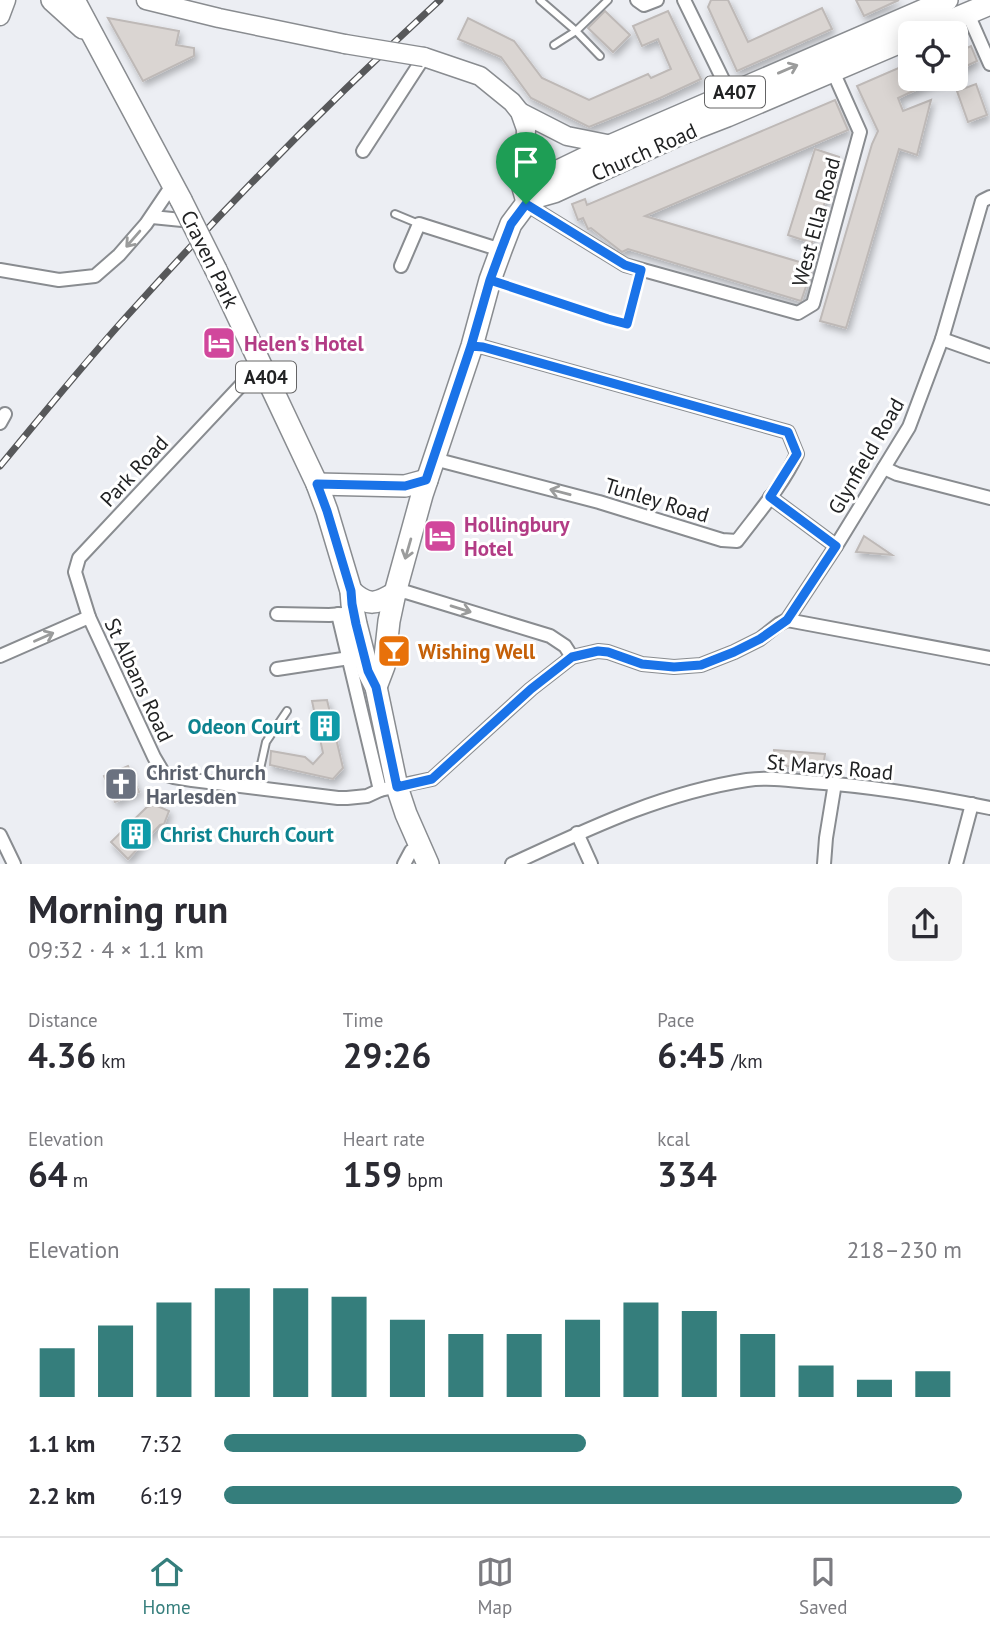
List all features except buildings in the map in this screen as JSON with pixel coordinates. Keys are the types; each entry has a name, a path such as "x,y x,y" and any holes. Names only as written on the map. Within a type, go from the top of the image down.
{"main road":[{"name":"Craven Park","path":"52,0 94,39"},
{"name":"Craven Park","path":"74,0 192,221 317,484 327,511 348,606"},
{"name":"Church Road","path":"529,201 727,116 947,0"},
{"path":"951,21 990,4"},
{"name":"Church Road","path":"529,201 554,173 612,145 730,94 898,42"},
{"name":"A407","path":"420,505 490,280 511,224 529,201"},
{"path":"317,484 405,486 426,480"},
{"path":"327,511 347,485"},
{"path":"405,486 420,505"},
{"name":"A404","path":"376,687 384,666 396,593 420,505"},
{"path":"348,606 359,598 366,602 375,602 396,593"},
{"name":"A404","path":"348,606 356,657 368,671 376,687 389,788 406,814 424,855"}],"street":[{"path":"0,16 6,0"},
{"path":"150,0 219,18 424,57 480,76 512,102 520,113 526,130 521,186 529,201"},
{"path":"637,0 644,5 657,0"},
{"path":"684,0 730,94"},
{"path":"968,14 988,60"},
{"path":"363,151 424,57"},
{"name":"West Ella Road","path":"529,201 625,265 797,313 813,304 860,132 828,62"},
{"path":"520,113 567,136 612,145"},
{"path":"0,270 59,279 95,276 119,255 152,216 177,192"},
{"name":"Glynfield Road","path":"787,620 909,427 942,339 982,201 990,197"},
{"path":"152,216 192,221"},
{"path":"401,265 419,224 501,250"},
{"path":"942,339 990,356"},
{"path":"471,346 483,347 788,432 797,454 770,497 836,546"},
{"name":"Park Road","path":"89,617 75,572 79,558 260,365"},
{"name":"Tunley Road","path":"434,459 599,502 722,540 737,541 770,497"},
{"path":"884,468 897,474 990,498"},
{"path":"396,593 406,592 550,636 565,646 572,657 598,651 642,664 674,667 701,665 760,639 787,620 990,658"},
{"path":"277,614 348,606"},
{"path":"0,656 89,617"},
{"name":"St Albans Road","path":"89,617 150,750 164,774 347,798 367,796 389,788 432,779 531,689 572,657"},
{"path":"276,669 356,657 389,788"},
{"name":"St Marys Road","path":"512,864 577,833 657,801 749,780 835,783 990,808"},
{"path":"824,864 835,783"},
{"path":"956,864 972,804"},
{"path":"577,833 591,864"},
{"path":"0,835 13,864"},
{"path":"404,864 411,850 424,855"}],"lane":[{"path":"540,0 600,56"},
{"path":"554,45 576,31 608,0"},
{"path":"394,214 419,224"},
{"path":"490,280 627,324 641,270"},
{"path":"256,787 266,742 287,711"}],"railway":[{"path":"0,466 102,344 210,226 323,111 440,0"}],"place":[{"name":"Helen's Hotel","path":"219,343"},
{"name":"Hollingbury Hotel","path":"440,536"},
{"name":"Wishing Well","path":"394,651"},
{"name":"Odeon Court","path":"325,726"},
{"name":"Christ Church Harlesden","path":"121,784"},
{"name":"Christ Church Court","path":"136,834"}],"route":[{"path":"526,204 511,224 490,280 426,480 405,486 317,484 351,591 356,624 368,671 376,687 397,787 432,779 531,689 572,657 598,651 642,664 674,667 701,665 760,639 787,620 836,546 770,497 797,454 788,432 483,347 471,346 490,280 627,324 641,270 625,265 526,204"}]}
